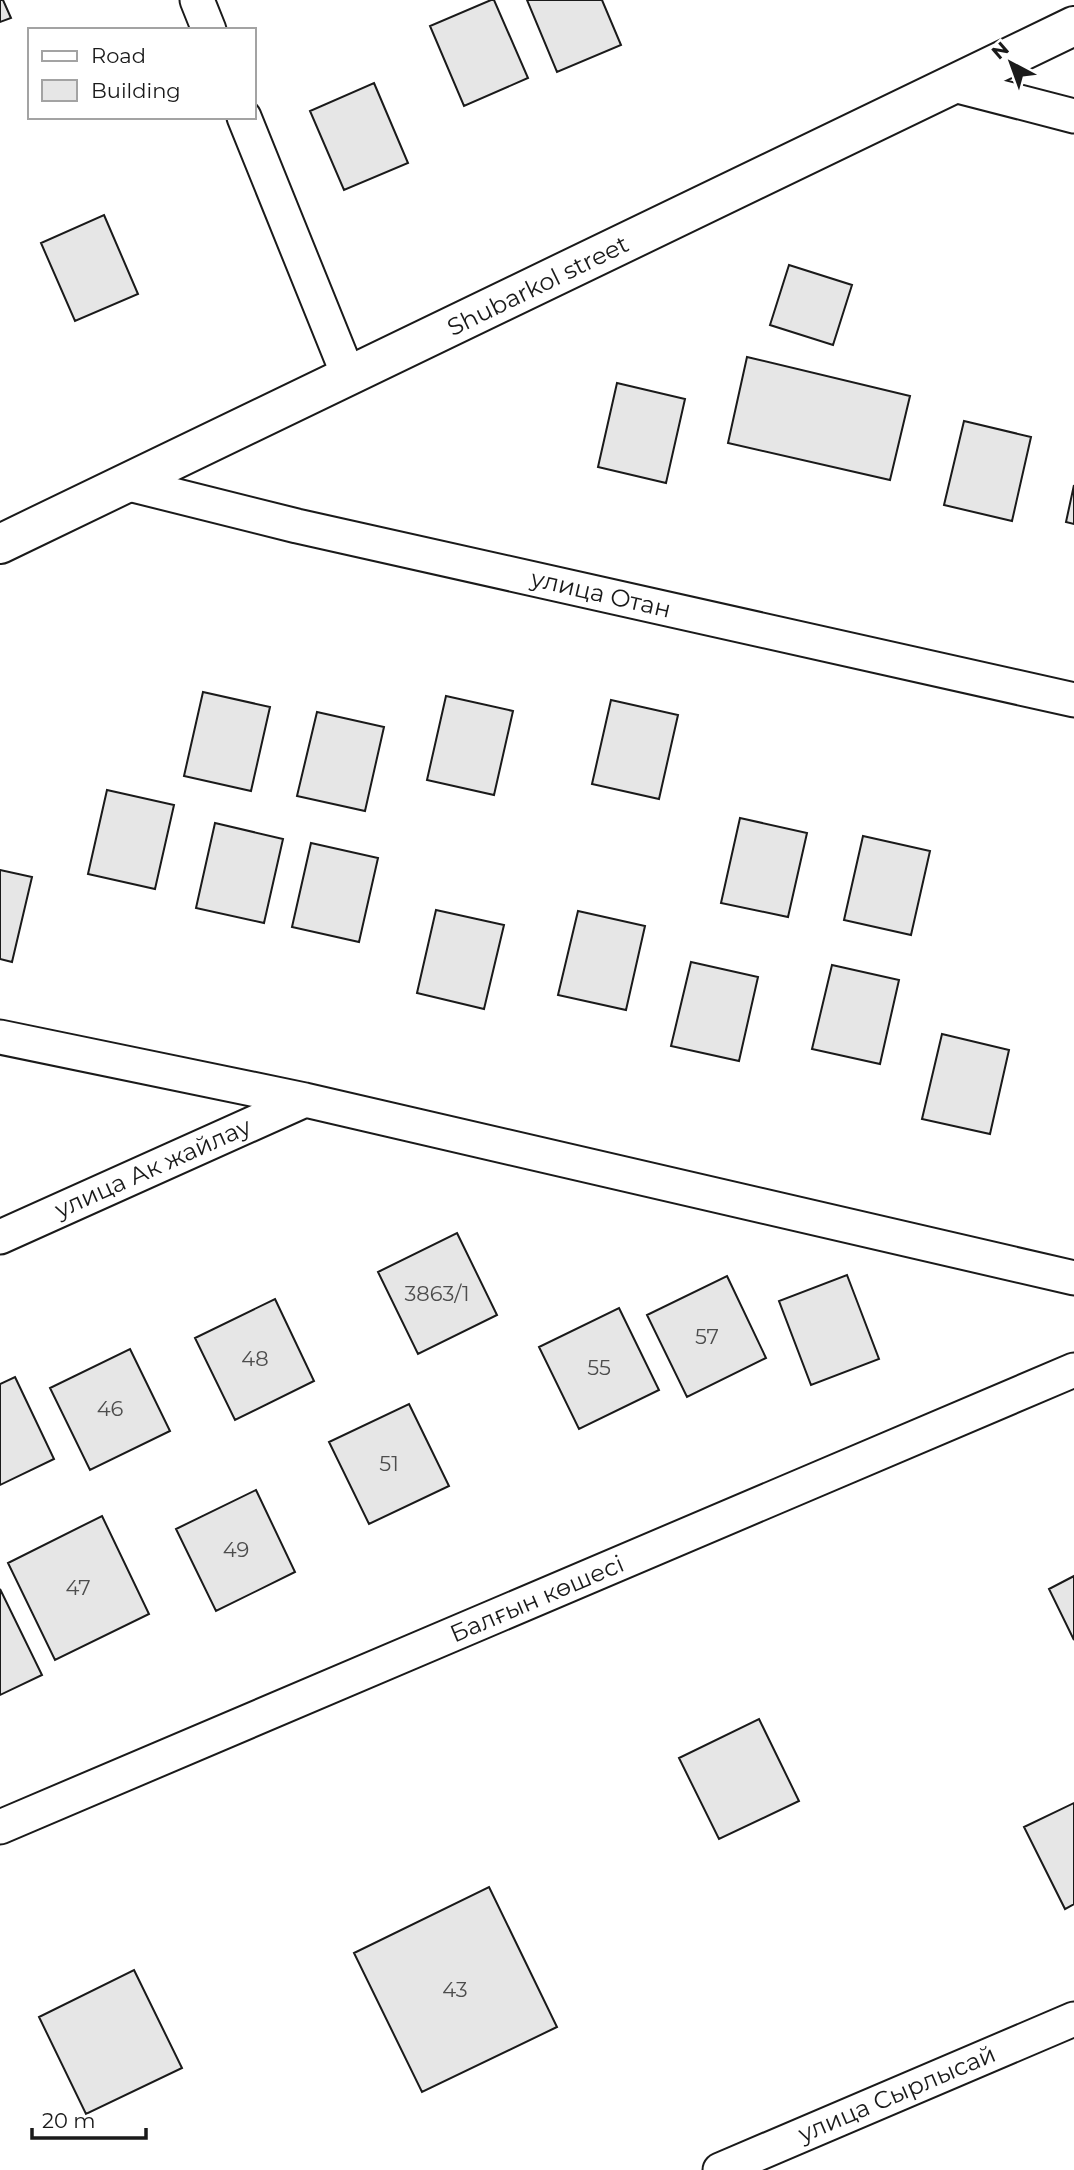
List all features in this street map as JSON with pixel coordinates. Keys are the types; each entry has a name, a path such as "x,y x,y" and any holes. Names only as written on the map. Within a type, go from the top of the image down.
{"street":[{"path":"197,0 208,28"},
{"name":"Shubarkol street","path":"0,544 1074,26"},
{"path":"954,85 1074,116"},
{"path":"245,119 349,377"},
{"name":"улица Отан","path":"129,484 311,530 1074,700"},
{"path":"0,1037 305,1100 1074,1278"},
{"name":"улица Ак жайлау","path":"0,1237 305,1100"},
{"name":"Балғын көшесі","path":"0,1827 1074,1370"},
{"name":"улица Сырлысай","path":"720,2170 1074,2019"}],"building":[{"path":"0,0 3,0 11,18 0,22"},
{"path":"494,0 528,78 464,106 430,26"},
{"path":"527,0 602,0 621,45 557,72"},
{"path":"374,83 408,163 344,190 310,111"},
{"path":"104,215 138,294 75,321 41,243"},
{"path":"789,265 852,285 833,345 770,325"},
{"path":"747,357 910,396 890,480 728,443"},
{"path":"617,383 685,399 666,483 598,467"},
{"path":"964,421 1031,437 1012,521 944,505"},
{"path":"1074,485 1074,524 1066,522"},
{"path":"203,692 270,707 251,791 184,776"},
{"path":"446,696 513,711 494,795 427,780"},
{"path":"611,700 678,715 659,799 592,784"},
{"path":"317,712 384,727 365,811 297,796"},
{"path":"107,790 174,805 155,889 88,874"},
{"path":"740,818 807,833 788,917 721,903"},
{"path":"215,823 283,839 264,923 196,908"},
{"path":"863,836 930,851 911,935 844,920"},
{"path":"311,843 378,858 359,942 292,927"},
{"path":"0,870 32,877 12,962 0,959"},
{"path":"436,910 504,925 484,1009 417,993"},
{"path":"578,911 645,926 626,1010 558,995"},
{"path":"691,962 758,977 739,1061 671,1046"},
{"path":"832,965 899,980 880,1064 812,1049"},
{"path":"942,1034 1009,1050 990,1134 922,1119"},
{"path":"457,1233 497,1315 418,1354 378,1272"},
{"path":"847,1275 879,1359 811,1385 779,1301"},
{"path":"727,1276 766,1358 687,1397 647,1315"},
{"path":"275,1299 314,1381 235,1420 195,1338"},
{"path":"619,1308 659,1390 579,1429 539,1347"},
{"path":"130,1349 170,1431 90,1470 50,1388"},
{"path":"15,1377 54,1459 0,1485 0,1384"},
{"path":"409,1404 449,1486 369,1524 329,1442"},
{"path":"256,1490 295,1572 216,1611 176,1529"},
{"path":"102,1516 149,1614 55,1660 8,1563"},
{"path":"1074,1576 1074,1640 1049,1589"},
{"path":"0,1589 42,1675 0,1695"},
{"path":"759,1719 799,1801 719,1839 679,1758"},
{"path":"1074,1803 1074,1904 1065,1909 1024,1827"},
{"path":"489,1887 557,2027 422,2092 354,1953"},
{"path":"134,1970 182,2068 86,2114 39,2017"}]}
